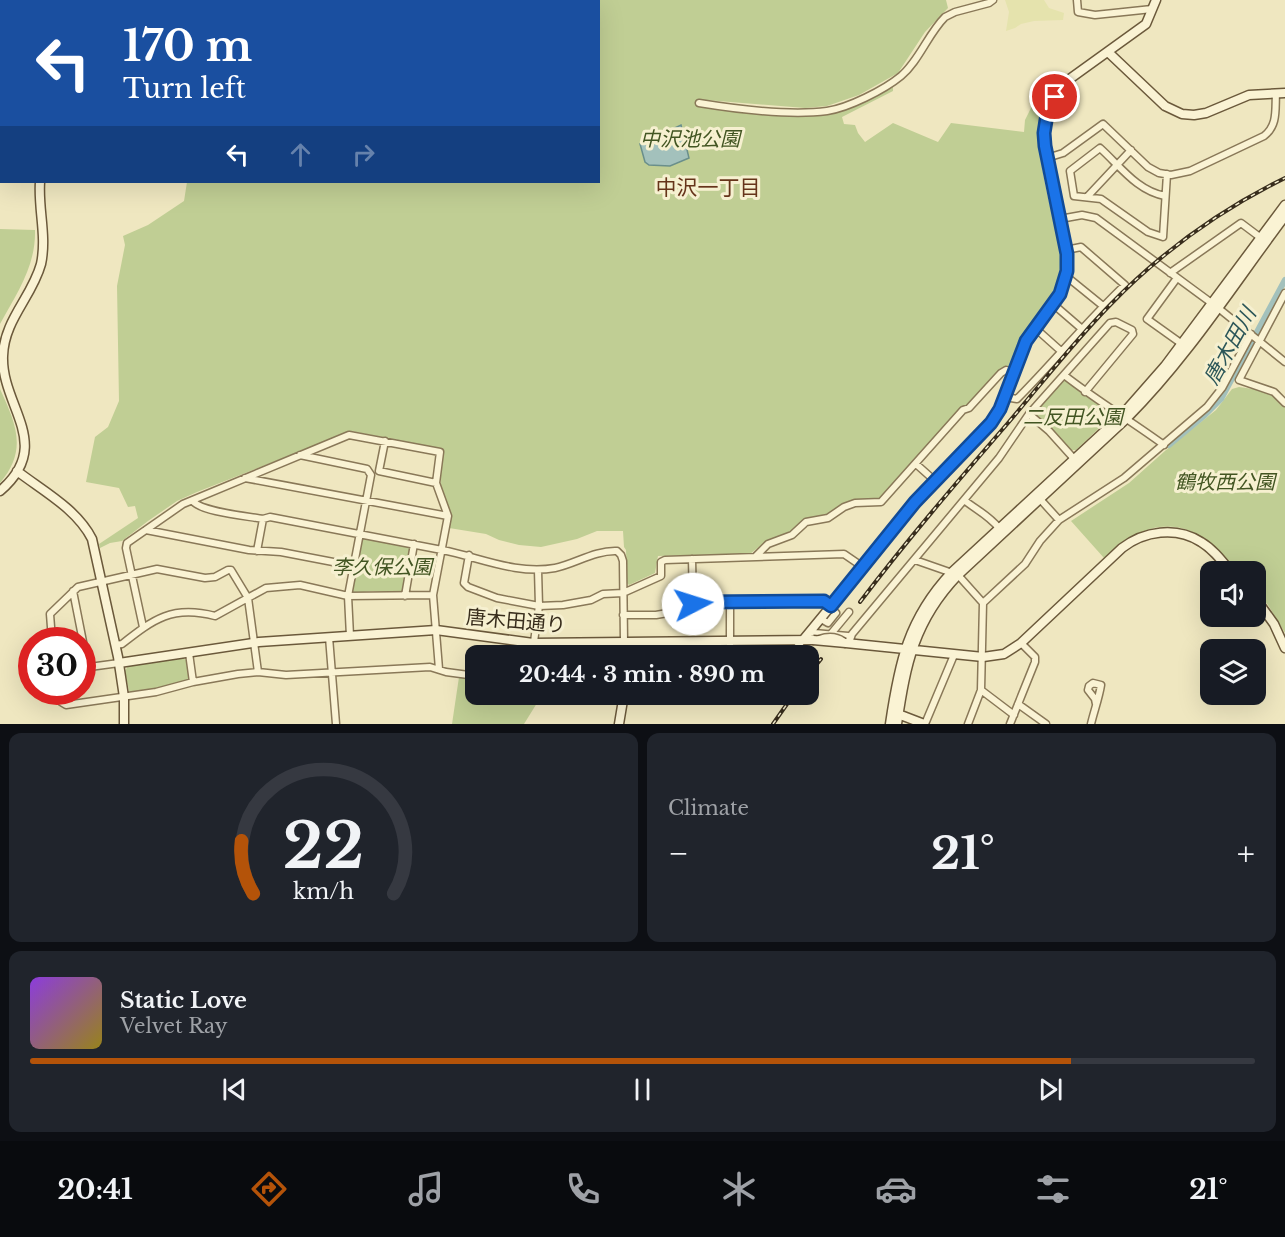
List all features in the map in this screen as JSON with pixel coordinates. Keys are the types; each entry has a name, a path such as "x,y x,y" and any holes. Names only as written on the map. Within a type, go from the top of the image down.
{"street":[{"path":"699,103 805,112 828,111 843,106 861,99 901,76 945,17 972,4 989,3 993,0"},
{"path":"1077,0 1078,12 1095,15 1154,4"},
{"path":"802,645 811,637 821,619 896,524 934,480 986,429 995,417 1026,341 1060,294 1066,276 1066,250 1044,133 1052,101 1071,78 1146,24 1154,4"},
{"path":"1047,158 1063,153 1103,124 1152,170 1176,175 1190,171 1264,136 1270,131 1275,121 1280,93 1249,96 1199,115 1182,114 1165,106 1108,52"},
{"path":"1165,196 1138,185 1100,148 1070,171 1074,196 1078,198 1087,196 1106,202 1148,232 1163,237 1167,174"},
{"path":"1087,196 1131,150"},
{"path":"0,491 17,471 23,453 24,435 21,419 6,382 3,354 9,325 31,289 41,262 44,242 40,183"},
{"path":"890,724 898,672 929,601 999,528 1076,461 1168,374 1285,205"},
{"path":"1060,219 1082,214 1092,216 1177,278 1285,362"},
{"path":"1124,416 1285,216"},
{"path":"1170,273 1241,223 1261,238"},
{"path":"1005,397 1017,399 1125,285 1081,247 1066,250"},
{"path":"1066,276 1103,306"},
{"path":"1177,278 1147,319 1182,344"},
{"path":"983,603 1025,564 1040,541 1059,520 1115,485 1164,445 1216,397 1285,293"},
{"path":"1053,304 1082,329"},
{"path":"811,637 830,635 848,641 999,458 1029,414 1110,323 1116,322 1132,330 1133,334 1085,392"},
{"path":"1034,327 1062,352"},
{"path":"1255,338 1239,380 1274,392 1285,403"},
{"path":"755,557 768,544 792,535 806,522 828,518 844,507 855,503 881,502 963,410 969,408 1003,371 1013,372"},
{"path":"1064,375 1085,392 1164,445"},
{"path":"1029,414 1049,430 1076,461"},
{"path":"143,627 126,545 183,504 349,435 440,452 436,483 448,516 433,595 439,669"},
{"path":"385,441 379,471 436,483"},
{"path":"300,455 367,469 371,475 348,596 350,636"},
{"path":"955,574 1040,499 1076,461"},
{"path":"916,464 934,480"},
{"path":"17,471 83,523 92,539 116,645 124,696 124,724"},
{"path":"244,478 448,516"},
{"path":"1040,499 1059,520"},
{"path":"964,500 976,510 987,514 999,528"},
{"path":"193,501 196,506 202,508 414,544 469,555 513,568 538,570 555,568 598,554 616,551 621,555 623,561 624,642"},
{"path":"257,551 263,519"},
{"path":"146,530 354,566"},
{"path":"983,657 1004,654 1021,643 1122,548 1143,536 1168,532 1191,537 1208,547 1221,561"},
{"path":"405,596 414,544"},
{"path":"469,555 464,583 468,587 497,598 539,606 563,605 591,600 603,594 623,593 661,576 661,562 665,560 844,554 863,567"},
{"path":"692,559 693,604"},
{"path":"915,560 955,574 983,603 981,690 968,724"},
{"path":"51,627 50,614 78,587 157,569 205,578 215,577 231,570 248,598 258,672"},
{"path":"533,643 539,606 538,570"},
{"path":"116,645 122,644 143,627 162,616 187,612 215,616 266,588 300,585 348,596 433,595"},
{"path":"73,591 79,627"},
{"path":"623,615 656,615 693,604 730,602 824,601 831,606"},
{"path":"730,602 730,645"},
{"path":"830,635 849,612"},
{"path":"1266,612 1285,648"},
{"name":"唐木田通り","path":"119,663 254,643 436,630 533,643 730,641 811,637 983,657"},
{"path":"329,637 336,724"},
{"path":"1010,724 1035,662 1035,657 1021,643"},
{"path":"897,724 908,650"},
{"path":"189,653 193,682"},
{"path":"898,714 924,724 954,654"},
{"path":"96,666 119,663"},
{"path":"96,700 156,692 193,682 258,672 286,675 429,667 465,675"},
{"path":"981,690 1014,715"},
{"path":"1018,704 1046,724"},
{"path":"1091,724 1096,704"},
{"path":"619,724 622,705"}],"shaded area":[{"path":"1005,0 1044,0 1049,8 1064,13 1063,20 1034,21 1006,31 1009,12"}],"green space":[{"name":"中沢池公園","path":"600,0 946,0 948,8 925,32 898,73 859,95 827,106 805,108 706,100 705,108 816,115 867,99 893,86 893,91 842,117 844,124 855,125 865,142 893,123 938,142 951,123 1024,132 1025,120 1037,96 1048,98 1042,115 1041,153 1047,195 1062,263 1058,284 1023,336 1010,368 1005,367 1000,370 880,500 854,501 830,514 804,519 790,533 766,541 750,554 658,556 655,573 629,585 623,531 597,531 577,539 541,547 519,545 486,534 449,528 449,510 442,493 441,482 444,449 351,431 177,501 122,541 100,548 99,544 138,518 135,506 128,507 119,488 86,482 95,437 108,427 119,401 117,286 125,245 123,236 148,225 184,201 187,183 600,183"},
{"path":"0,229 35,230 29,267 0,324"},
{"name":"二反田公園","path":"1062,380 1066,380 1113,412 1112,416 1076,450 1070,450 1051,429 1035,416 1034,411"},
{"name":"鶴牧西公園","path":"1239,387 1264,392 1285,406 1285,633 1266,603 1266,561 1227,561 1200,536 1174,527 1149,529 1137,534 1104,558 1071,521 1129,483 1216,410 1232,389"},
{"path":"0,389 11,414 17,448 9,471 0,483"},
{"name":"李久保公園","path":"361,538 411,547 403,591 400,593 373,591 354,593 351,589"},
{"path":"183,658 186,660 189,679 186,682 132,693 129,691 125,671 128,666"},
{"path":"459,677 465,678 465,705 536,705 524,724 452,724"}],"water":[{"path":"681,125 689,158 670,166 649,165 645,162 640,144"}],"waterway":[{"name":"唐木田川","path":"1169,445 1221,399 1285,280"}],"railway":[{"path":"860,602 933,511 1070,349 1128,287 1191,234 1237,204 1285,178"},
{"path":"773,724 786,705"}],"district":[{"name":"中沢一丁目","path":"708,188"}],"route":[{"path":"693,604 824,601 831,606 934,480 986,429 995,417 1026,341 1060,294 1067,271 1066,250 1044,133 1045,122 1055,97"}]}
